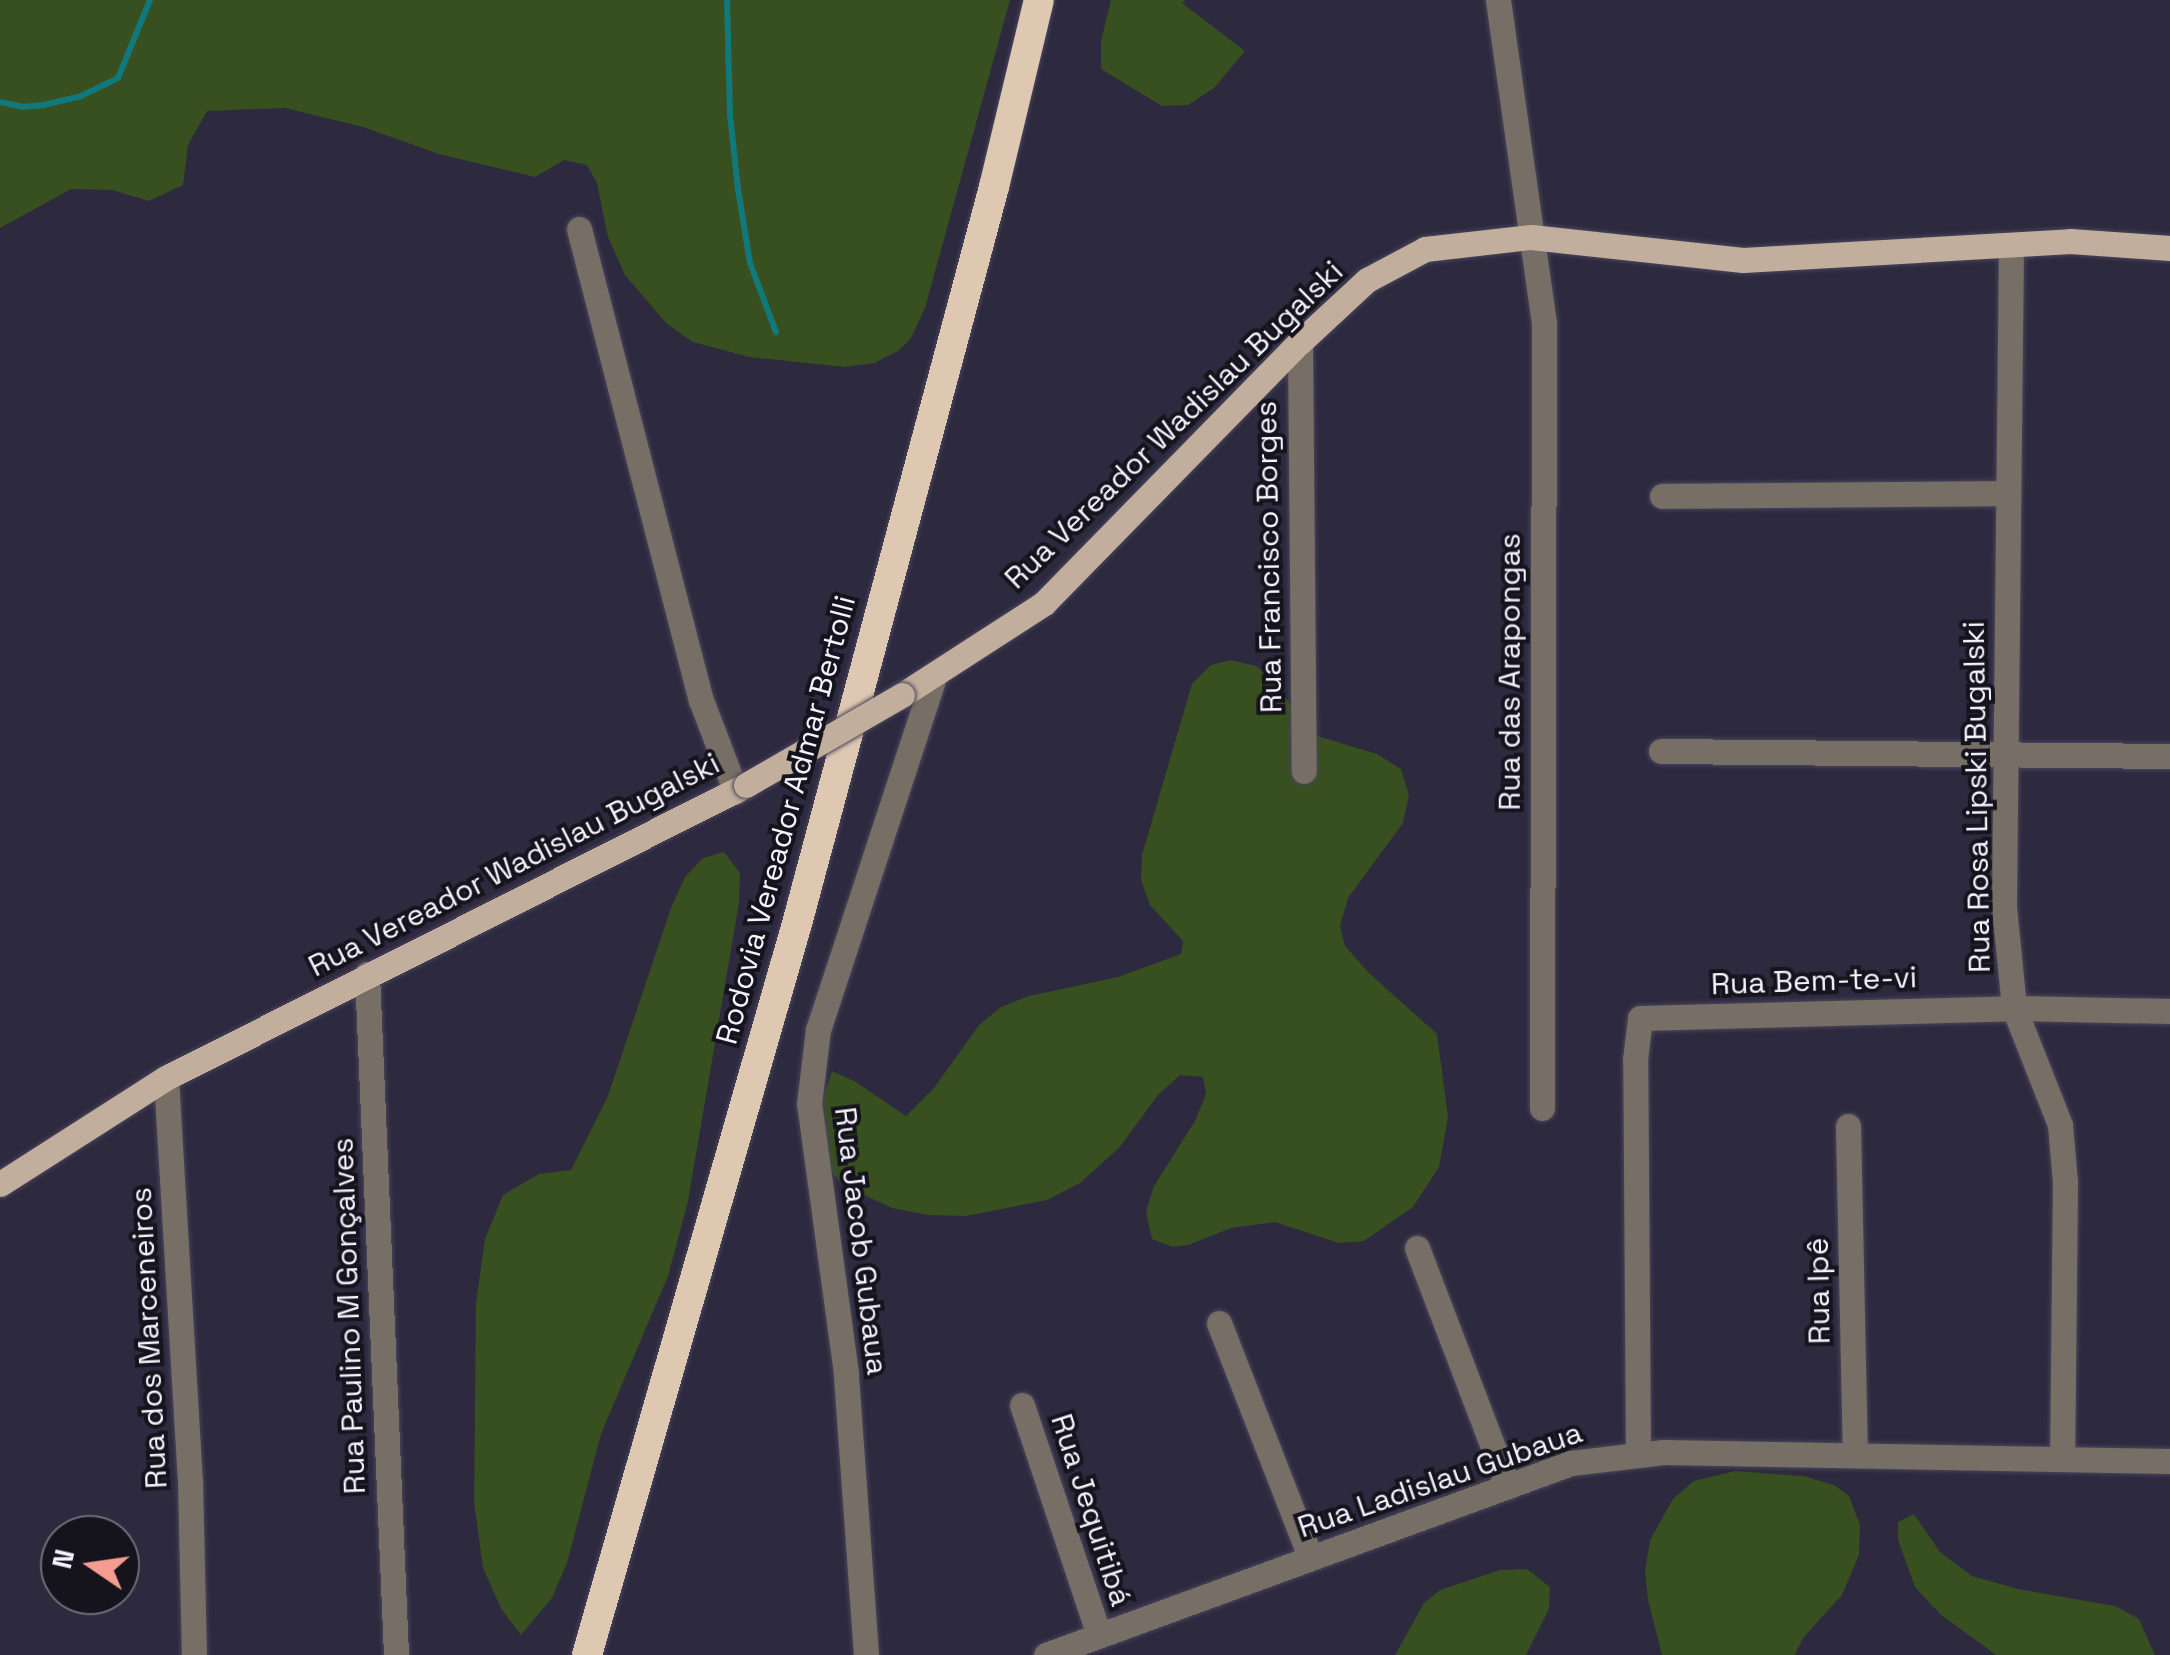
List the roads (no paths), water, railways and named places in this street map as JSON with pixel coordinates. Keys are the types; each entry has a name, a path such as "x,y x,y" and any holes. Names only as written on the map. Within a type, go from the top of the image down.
{"highway":[{"name":"Rodovia Vereador Admar Bertolli","path":"587,1655 798,920 1039,0"}],"main road":[{"name":"Rua Vereador Wadislau Bugalski","path":"0,1184 166,1078 741,788 936,675 1044,604 1300,342 1367,280 1425,248 1532,238 1743,260 2086,242 2170,248"}],"street":[{"name":"Rua das Arapongas","path":"1498,0 1544,322 1542,1108"},
{"path":"578,228 701,700 741,788"},
{"name":"Rua Rosa Lipski Bugalski","path":"2011,246 2004,907 2014,1008 2060,1125 2064,1182 2062,1459"},
{"name":"Rua Francisco Borges","path":"1300,342 1304,771"},
{"path":"1662,496 2007,493"},
{"name":"Rua Jacob Gubaua","path":"866,1655 846,1372 809,1104 818,1030 936,675"},
{"path":"1661,751 2170,756"},
{"name":"Rua Paulino M Gonçalves","path":"367,974 396,1655"},
{"name":"Rua Bem-te-vi","path":"1638,1454 1635,1060 1640,1018 2014,1008 2170,1011"},
{"name":"Rua dos Marceneiros","path":"166,1078 190,1480 194,1655"},
{"name":"Rua Ipê","path":"1848,1126 1855,1454"},
{"path":"1417,1248 1508,1486"},
{"path":"1219,1323 1310,1558"},
{"name":"Rua Jequitibá","path":"1022,1405 1098,1635"},
{"name":"Rua Ladislau Gubaua","path":"1046,1655 1572,1464 1638,1454 2170,1461"}],"waterway":[{"path":"0,102 23,107 43,105 81,96 118,78 150,0"},
{"path":"727,0 730,115 738,189 750,263 776,332"}]}
